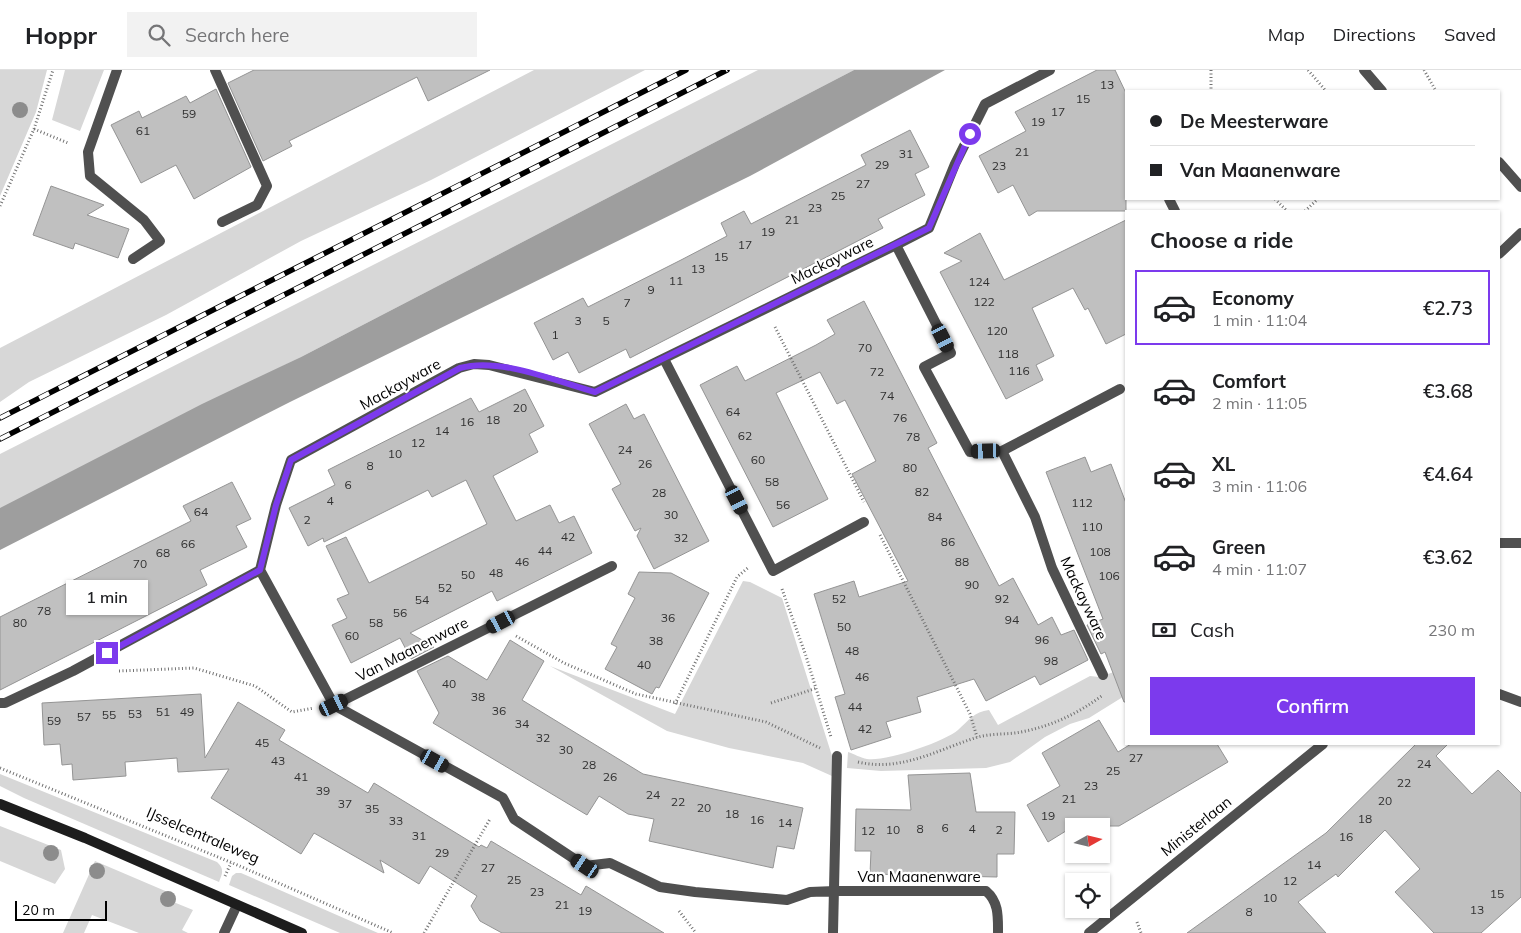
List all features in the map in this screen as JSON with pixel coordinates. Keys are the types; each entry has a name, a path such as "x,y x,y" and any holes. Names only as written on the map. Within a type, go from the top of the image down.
{"street":[{"path":"117,70 88,152 90,176 144,220 160,241 133,259"},
{"path":"215,70 267,186 257,205 222,222"},
{"path":"896,245 929,228 955,164 985,104 1050,70"},
{"path":"1364,70 1381,90"},
{"path":"1500,163 1521,186"},
{"path":"1500,253 1521,233"},
{"name":"Mackayware","path":"260,570 276,505 291,460 460,368 474,364 489,364 595,392 896,245 951,353 924,367 970,452 1002,451 1120,389"},
{"path":"664,359 773,571 868,520"},
{"name":"Mackayware","path":"1002,451 1035,517 1052,568 1103,675"},
{"path":"1500,544 1521,544"},
{"name":"Van Maanenware","path":"334,705 612,566"},
{"path":"0,703 5,703 73,671 260,570 334,705 503,798"},
{"path":"1500,694 1521,702"},
{"name":"Ministerlaan","path":"1089,933 1322,745"},
{"name":"Van Maanenware","path":"833,933 837,756"},
{"name":"Van Maanenware","path":"503,798 514,819 585,866 610,863 660,886 695,892 787,900 810,892 986,891 994,897 998,933"},
{"path":"0,804 238,904 302,933"},
{"path":"224,933 238,904"}],"path":[{"path":"0,206 34,129 53,70"},
{"path":"1211,70 1211,90"},
{"path":"1308,70 1325,90"},
{"path":"1424,70 1435,90"},
{"path":"34,129 88,152"},
{"path":"1276,200 1286,210"},
{"path":"1306,210 1317,200"},
{"path":"766,310 868,520 970,714 977,737"},
{"path":"675,704 736,577 764,553"},
{"path":"773,571 786,598 817,688 837,756"},
{"path":"501,622 518,638 564,662 636,694 675,704 766,722 837,756 864,763 893,764 922,758 977,737 1020,732 1055,723 1078,713 1104,694"},
{"path":"116,671 194,668 255,686 292,712 334,705"},
{"path":"771,703 817,688"},
{"name":"IJsselcentraleweg","path":"0,768 393,933"},
{"path":"424,933 503,798"}],"shaded area":[{"path":"0,70 47,70 36,112 0,196"},
{"path":"65,70 104,70 80,131 52,120"},
{"path":"534,70 645,70 431,180 301,241 166,315 29,382 0,402 0,348"},
{"path":"758,70 854,70 301,357 0,509 0,454"},
{"path":"854,70 945,70 750,176 290,402 0,550 0,508 202,404 301,357"},
{"path":"743,581 750,582 782,598 833,759 832,776 803,763 729,748 667,731 550,666 675,714"},
{"path":"1125,668 1125,696 1089,718 1070,724 1045,737 1010,762 986,768 881,771 847,768 848,752 862,758 876,759 914,750 951,735 976,715 989,710 998,725 1090,676 1099,677"},
{"path":"0,774 217,862 222,869 219,882 24,798 0,786"},
{"path":"0,826 61,850 65,869 55,884 0,861"},
{"path":"95,861 170,893 171,901 193,910 182,930 188,933 139,933 92,915 84,933 63,933"},
{"path":"236,873 241,873 378,933 340,933 229,885 232,876"}],"building":[{"path":"254,70 490,70 428,101 417,77 289,141 292,146 263,161 228,83"},
{"path":"1097,70 1115,70 1125,91 1126,210 1037,211 1029,216 1013,185 998,193 979,156 1026,131 1015,112"},
{"path":"216,89 251,167 194,199 176,165 141,183 111,125 139,111 142,118 186,96 190,103"},
{"path":"910,130 929,167 915,174 925,195 878,219 883,228 630,358 626,349 579,373 568,352 553,360 534,323 583,298 588,307 681,260 727,236 721,223 744,211 751,224 866,165 861,155"},
{"path":"51,186 104,205 87,215 129,229 118,258 75,243 73,249 33,235"},
{"path":"1125,220 1125,334 1106,344 1088,308 1085,310 1073,288 1032,308 1054,356 1036,365 1043,380 1006,399 940,272 962,261 944,253 980,233 1004,280"},
{"path":"864,301 937,443 928,448 999,586 1013,578 1038,625 1052,617 1061,635 1074,630 1088,660 1040,685 1035,676 986,701 974,679 917,697 921,712 886,722 891,737 851,750 835,697 845,694 814,594 854,581 859,597 908,581 852,474 876,461 845,400 837,404 820,372 776,393 828,499 773,527 700,385 737,366 745,381 816,345 835,334 827,320"},
{"path":"525,389 544,426 529,434 538,452 493,476 516,521 550,505 559,523 574,516 592,553 497,601 492,591 410,633 434,647 411,659 400,638 351,663 332,625 347,618 337,599 349,594 326,546 346,537 369,583 487,524 466,480 432,497 428,490 324,542 323,538 308,546 289,508 335,485 328,470 437,415 471,398 479,412"},
{"path":"626,404 634,419 644,414 709,541 654,569 637,536 641,528 635,531 612,489 621,484 589,424"},
{"path":"1085,457 1091,472 1111,464 1125,500 1125,702 1105,652 1101,654 1087,625 1103,619 1046,472"},
{"path":"232,482 251,519 236,526 247,547 200,570 207,585 0,690 0,617 191,521 183,506"},
{"path":"639,572 671,573 709,593 659,688 656,687 652,694 605,669 617,647 611,644 635,598 628,594"},
{"path":"510,640 544,661 522,700 643,774 803,808 794,849 777,846 773,868 649,841 654,819 628,814 599,796 587,815 433,723 439,713 417,671 448,656 487,680"},
{"path":"201,694 205,758 238,702 285,730 279,740 368,793 374,783 479,847 481,845 487,848 491,841 581,895 586,886 664,933 502,933 480,921 471,906 477,896 430,866 419,884 380,860 384,873 314,833 301,854 211,798 229,769 178,772 177,758 125,762 126,776 73,780 72,764 62,765 60,744 44,745 42,703"},
{"path":"1099,720 1118,752 1129,745 1218,745 1228,762 1119,826 1110,826 1110,818 1065,818 1065,832 1048,842 1027,805 1060,786 1042,753"},
{"path":"1415,745 1447,745 1436,756 1472,794 1498,770 1521,793 1521,897 1481,933 1434,933 1395,892 1420,869 1385,830 1338,877 1336,874 1298,902 1326,933 1187,933 1326,833"},
{"path":"970,773 976,812 1015,812 1014,854 997,854 997,877 870,874 871,851 855,851 856,809 911,810 908,775"}],"railway":[{"path":"0,418 686,70"},
{"path":"0,439 727,70"}],"route":[{"path":"107,653 260,570 276,505 291,460 460,368 474,364 489,364 520,371 595,392 664,359 929,228 955,164 970,134"}]}
